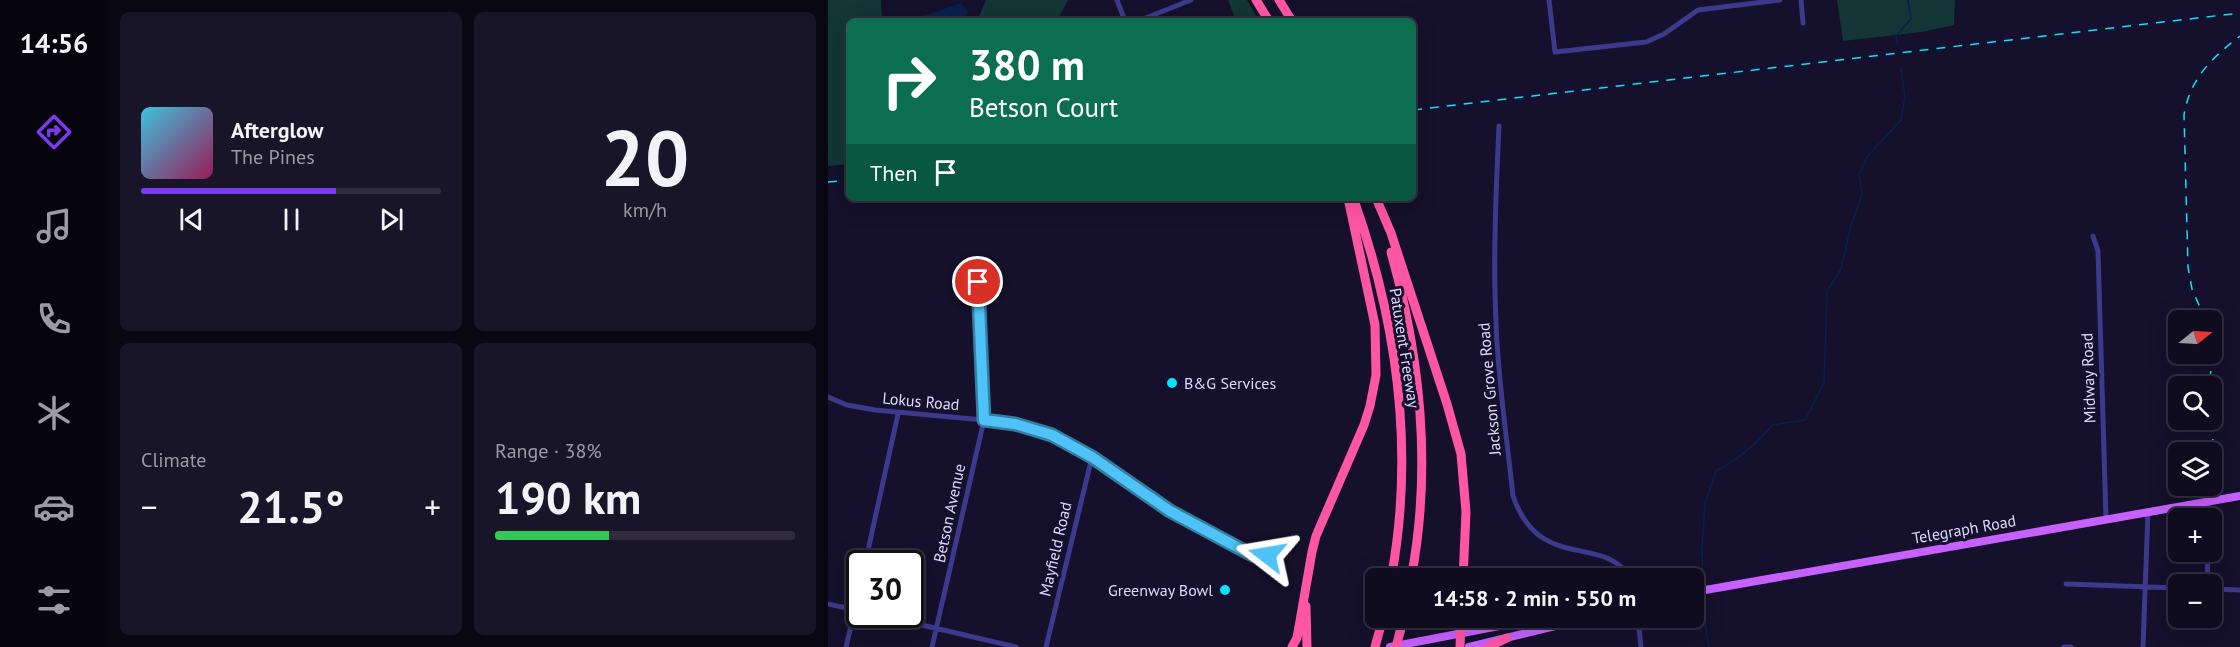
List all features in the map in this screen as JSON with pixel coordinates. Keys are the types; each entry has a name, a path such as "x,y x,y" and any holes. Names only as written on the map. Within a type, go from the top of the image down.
{"highway":[{"path":"1256,0 1267,18"},
{"path":"1279,0 1290,18"},
{"path":"1292,647 1296,638 1311,552 1322,519 1371,406 1376,375 1375,325 1349,201"},
{"name":"Patuxent Freeway","path":"1354,201 1378,279 1399,388 1402,435 1401,503 1392,568"},
{"path":"1376,201 1390,233 1454,424 1461,454 1465,492 1464,568"},
{"name":"Patuxent Freeway","path":"1376,201 1402,297 1418,385 1422,466 1413,568"},
{"path":"1307,577 1307,647"},
{"path":"1375,647 1380,628"},
{"path":"1396,647 1401,628"},
{"path":"1460,647 1461,628"},
{"path":"1488,647 1507,638"}],"main road":[{"name":"Telegraph Road","path":"1704,590 2240,496"},
{"path":"1390,647 1491,628"},
{"path":"1469,647 1548,628"}],"street":[{"path":"1117,0 1124,18"},
{"path":"1146,18 1191,0"},
{"path":"1549,0 1555,52 1646,42 1664,34 1698,10 1780,0"},
{"path":"1800,0 1803,23"},
{"name":"Jackson Grove Road","path":"1499,126 1495,219 1496,322 1513,496 1521,515 1535,533 1558,546 1614,561 1623,568"},
{"name":"Midway Road","path":"2093,236 2098,251 2106,519"},
{"name":"Betson Avenue","path":"932,647 984,420 978,282"},
{"name":"Lokus Road","path":"828,397 848,405 898,414 1015,424 1052,435 1092,457 1170,511 1252,555 1267,555"},
{"path":"868,550 898,414"},
{"name":"Mayfield Road","path":"1046,647 1092,457"},
{"path":"2208,501 2208,508"},
{"path":"2143,647 2148,512"},
{"path":"2066,584 2168,588"},
{"path":"2222,589 2239,590"},
{"path":"828,604 846,608"},
{"path":"924,625 1016,647"},
{"path":"846,647 852,628"},
{"path":"1639,628 1641,647"},
{"path":"2064,647 2071,647"}],"green space":[{"path":"828,0 881,0 882,18 846,18 846,164 828,166"},
{"path":"986,0 1068,0 1059,18 978,18"},
{"path":"1228,0 1247,0 1257,18 1235,18"},
{"path":"1837,0 1955,0 1954,25 1922,32 1843,41"}],"water":[{"path":"961,3 968,12 963,18 918,18"}],"waterway":[{"path":"1897,43 1896,36 1911,19 1908,0"},
{"path":"1703,568 1705,503 1716,471 1747,451 1772,425 1805,420 1824,383 1827,291 1841,269 1851,225 1862,195 1859,175 1867,157 1901,120 1905,96 1901,69"},
{"path":"1704,618 1709,647"}],"railway":[{"path":"1416,110 2240,13"},
{"path":"2201,310 2192,289 2188,267 2184,115 2191,90 2204,70 2220,52 2240,36"},
{"path":"828,182 846,180"},
{"path":"2210,364 2213,442"}],"place":[{"name":"B&G Services","path":"1172,383"},
{"name":"Greenway Bowl","path":"1225,590"}],"route":[{"path":"978,282 984,420 1015,424 1052,435 1092,457 1170,511 1252,555 1267,555"}]}
